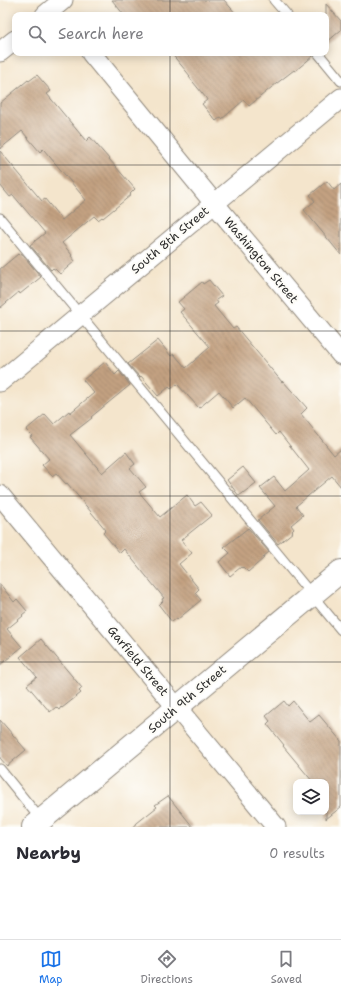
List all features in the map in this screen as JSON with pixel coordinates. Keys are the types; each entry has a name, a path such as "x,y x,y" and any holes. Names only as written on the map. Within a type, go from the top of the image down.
{"main road":[{"name":"South 9th Street","path":"40,825 176,707 341,571"}],"street":[{"path":"0,52 12,42"},
{"name":"Washington Street","path":"93,56 341,355"},
{"name":"South 8th Street","path":"0,382 341,98"},
{"name":"Garfield Street","path":"0,494 276,827"}],"lane":[{"path":"274,0 284,12"},
{"path":"321,56 341,80"},
{"path":"0,218 341,630"},
{"path":"0,769 40,825"}],"building":[{"path":"112,0 224,0 234,12 122,12"},
{"path":"326,4 341,21 341,30 329,40 329,12 326,12"},
{"path":"173,56 313,56 249,106 244,100 222,119 221,117 216,121 202,104 207,100 189,77 190,76"},
{"path":"37,75 51,91 47,94 86,141 90,137 135,189 130,194 131,195 103,218 102,217 98,220 94,216 62,243 75,261 60,274 53,268 51,270 30,245 45,233 13,195 10,197 0,185 0,151 42,201 45,199 62,220 86,200 44,150 43,149 40,152 22,131 0,149 0,103 28,80 29,81"},
{"path":"327,181 334,190 341,184 341,255 304,210 315,201 310,195"},
{"path":"21,253 41,277 20,294 19,292 0,308 0,269"},
{"path":"209,280 222,296 216,300 218,303 214,306 233,329 236,327 282,382 283,381 307,408 301,414 334,455 341,449 341,487 332,476 296,506 303,515 291,525 294,529 292,531 293,532 278,544 258,520 275,506 260,488 274,477 285,491 309,470 279,432 276,435 245,398 233,408 219,391 199,408 177,384 171,389 169,387 158,396 141,376 140,377 128,364 158,340 171,356 174,354 186,368 210,347 180,312 184,309 178,302 202,282 203,284"},
{"path":"105,362 115,375 119,371 130,385 70,435 102,473 126,452 135,464 130,468 146,487 139,492 160,517 187,495 195,506 201,502 212,515 181,540 192,553 179,564 199,589 195,593 201,600 178,619 177,618 172,622 159,605 164,598 124,549 120,553 103,533 106,530 67,483 66,484 56,473 52,476 42,465 49,459 30,437 32,436 26,430 45,414 54,424 94,393 83,380"},
{"path":"243,467 256,483 239,496 227,480"},
{"path":"248,528 269,552 248,572 241,567 230,576 219,562 230,553 224,547"},
{"path":"0,584 14,602 17,599 27,611 7,629 22,647 0,665"},
{"path":"41,639 82,688 79,691 81,693 62,708 61,707 59,710 56,707 50,712 27,685 37,677 20,657"},
{"path":"284,701 288,706 293,701 310,722 319,715 341,741 341,807 326,819 326,815 329,815 329,779 310,779 267,724 270,721 266,716"},
{"path":"0,720 26,750 7,766 0,758"},
{"path":"168,796 193,827 132,827 157,807 155,805"}]}
